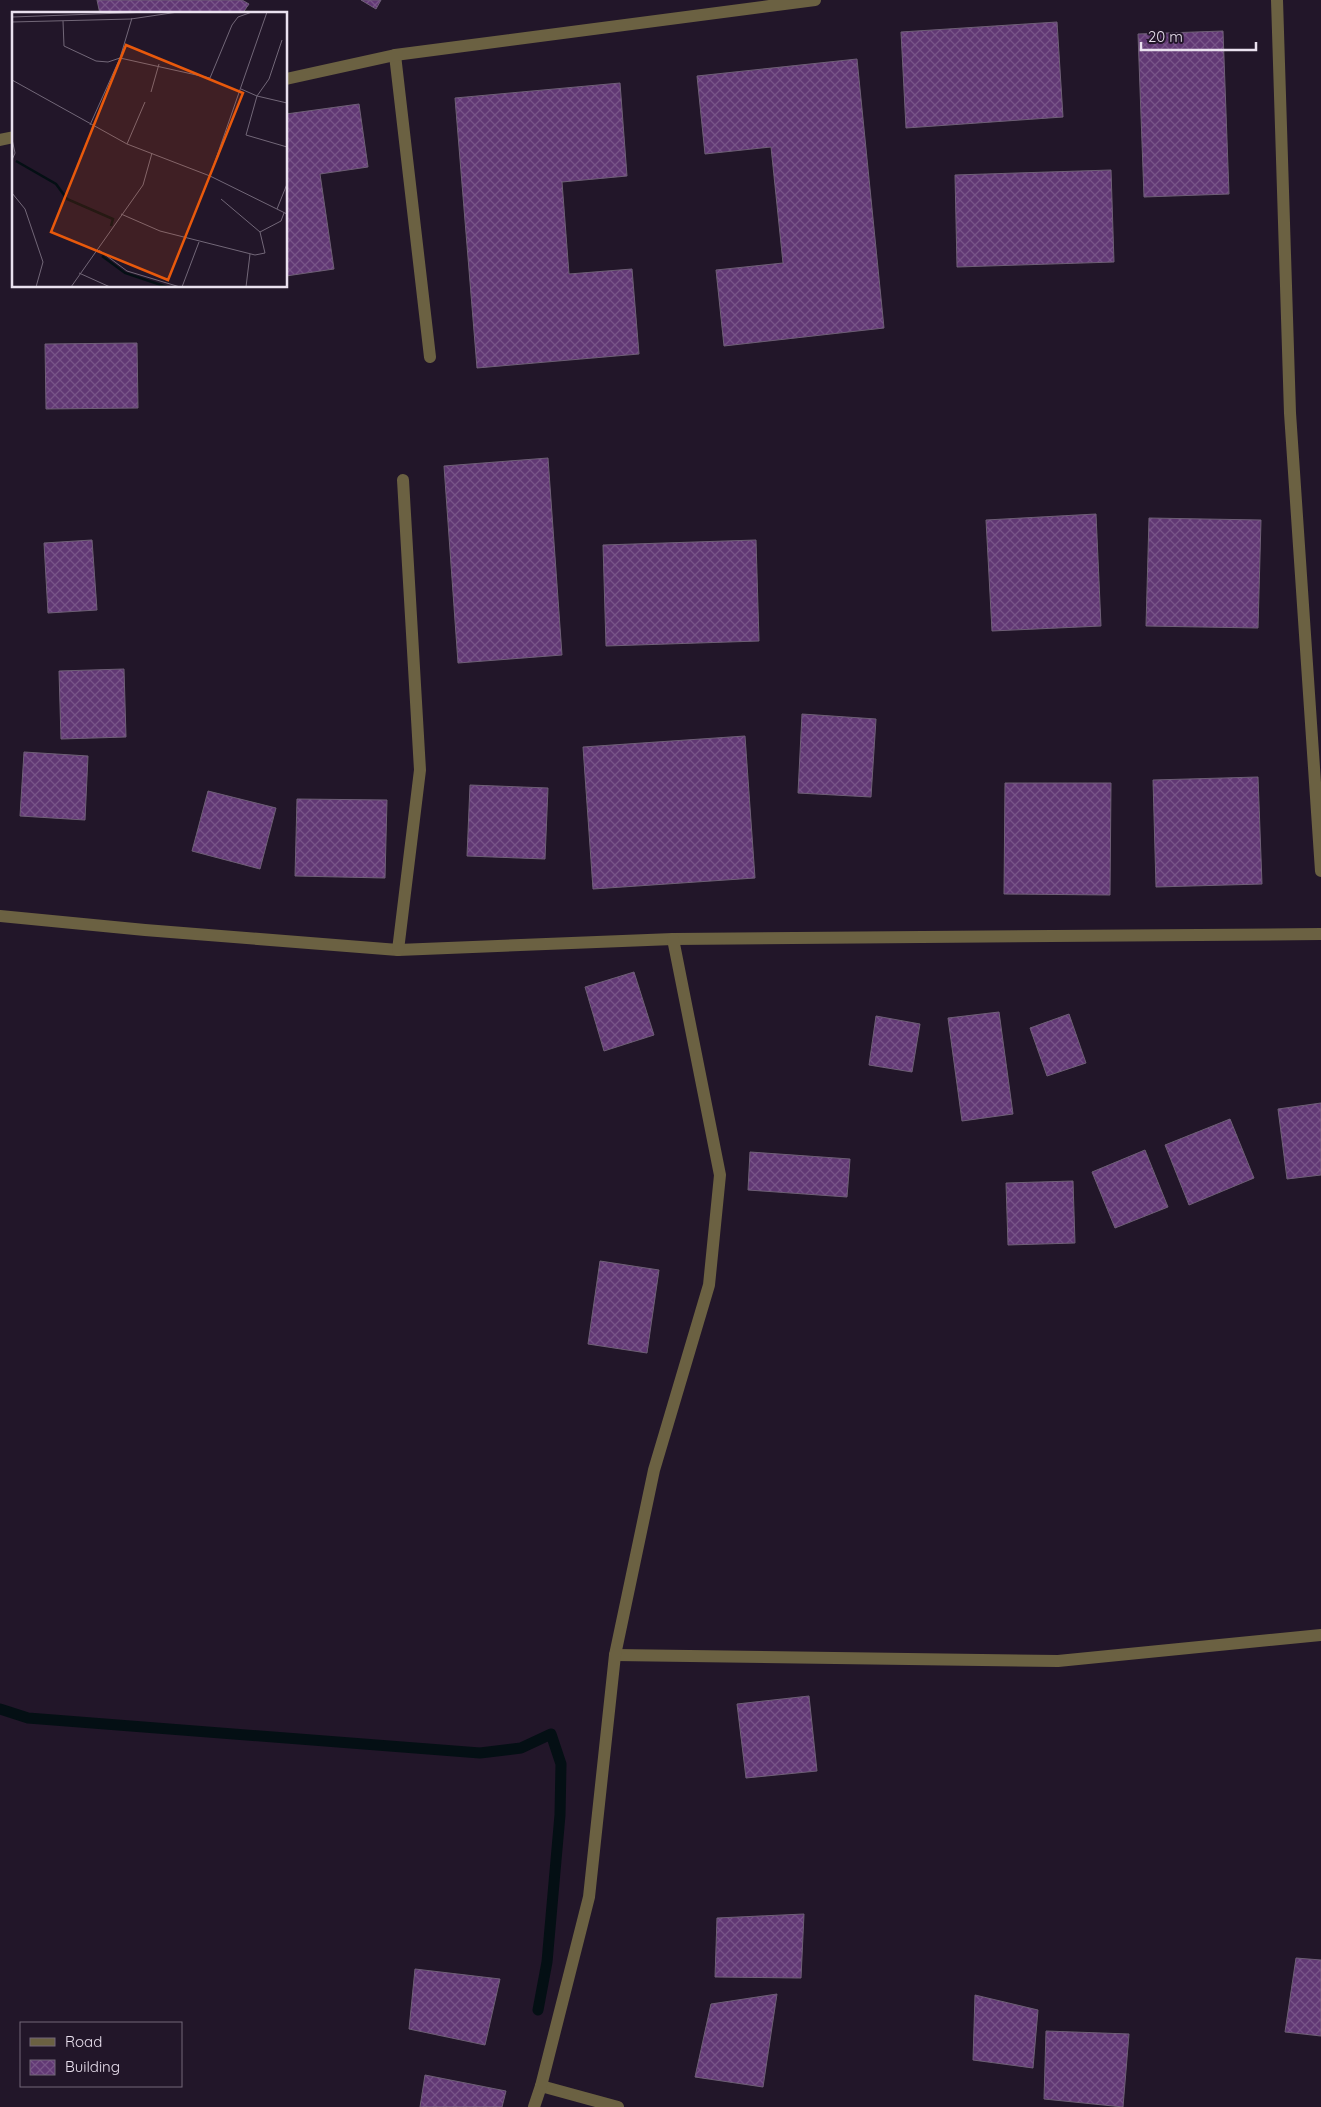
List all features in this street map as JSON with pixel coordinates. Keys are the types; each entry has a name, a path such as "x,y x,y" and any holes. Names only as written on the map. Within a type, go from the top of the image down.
{"street":[{"path":"288,79 395,55 815,0"},
{"path":"1277,0 1290,412 1321,871"},
{"path":"395,55 430,357"},
{"path":"398,950 420,770 403,480"},
{"path":"0,916 155,931 398,950 673,939 1321,934"},
{"path":"534,2107 589,1897 615,1655 654,1470 709,1285 720,1175 673,939"},
{"path":"615,1655 1058,1661 1321,1635"},
{"path":"541,2086 618,2107"}],"building":[{"path":"97,0 242,0 249,4 243,12 100,12"},
{"path":"361,0 381,0 376,9"},
{"path":"1057,22 1063,117 906,128 901,32"},
{"path":"1223,31 1229,194 1144,197 1138,34"},
{"path":"857,59 884,328 724,346 716,270 783,263 771,147 705,154 697,76"},
{"path":"620,83 627,176 562,182 569,274 632,269 639,354 477,368 455,98"},
{"path":"359,104 368,167 320,174 334,269 288,276 288,114"},
{"path":"1111,170 1114,262 957,267 955,175"},
{"path":"137,343 138,408 46,409 45,344"},
{"path":"548,458 562,655 458,663 444,466"},
{"path":"1096,514 1101,626 992,631 986,520"},
{"path":"1149,518 1261,520 1258,628 1146,626"},
{"path":"92,540 97,610 48,613 44,543"},
{"path":"756,540 759,641 606,646 603,545"},
{"path":"124,669 126,737 61,739 59,671"},
{"path":"802,714 876,719 871,797 798,793"},
{"path":"745,736 755,878 593,889 583,747"},
{"path":"24,752 88,756 85,820 20,816"},
{"path":"1258,777 1262,884 1156,887 1153,780"},
{"path":"1005,783 1111,783 1110,895 1004,894"},
{"path":"470,785 548,788 545,859 467,856"},
{"path":"208,791 276,808 260,869 192,851"},
{"path":"297,799 387,800 385,878 295,876"},
{"path":"634,972 654,1035 604,1051 585,987"},
{"path":"999,1012 1013,1114 962,1121 948,1018"},
{"path":"1069,1014 1086,1063 1047,1076 1030,1028"},
{"path":"876,1016 920,1024 912,1072 869,1065"},
{"path":"1321,1103 1321,1175 1287,1179 1278,1109"},
{"path":"1230,1119 1254,1178 1189,1205 1165,1145"},
{"path":"1145,1150 1168,1207 1115,1228 1092,1172"},
{"path":"750,1152 850,1159 847,1197 748,1190"},
{"path":"1073,1181 1075,1243 1008,1245 1006,1183"},
{"path":"600,1261 659,1270 647,1353 588,1344"},
{"path":"809,1696 817,1771 746,1778 737,1704"},
{"path":"804,1914 801,1978 715,1977 717,1918"},
{"path":"1296,1958 1321,1960 1321,2036 1285,2032"},
{"path":"415,1969 500,1979 485,2045 409,2029"},
{"path":"777,1994 763,2087 695,2077 711,2004"},
{"path":"975,1995 1038,2010 1033,2068 973,2060"},
{"path":"1046,2031 1129,2034 1123,2107 1044,2099"},
{"path":"425,2075 506,2091 502,2107 420,2107"}],"waterway":[{"path":"0,1709 28,1718 480,1753 521,1748 551,1734 561,1764 560,1815 547,1962 538,2010"}]}
